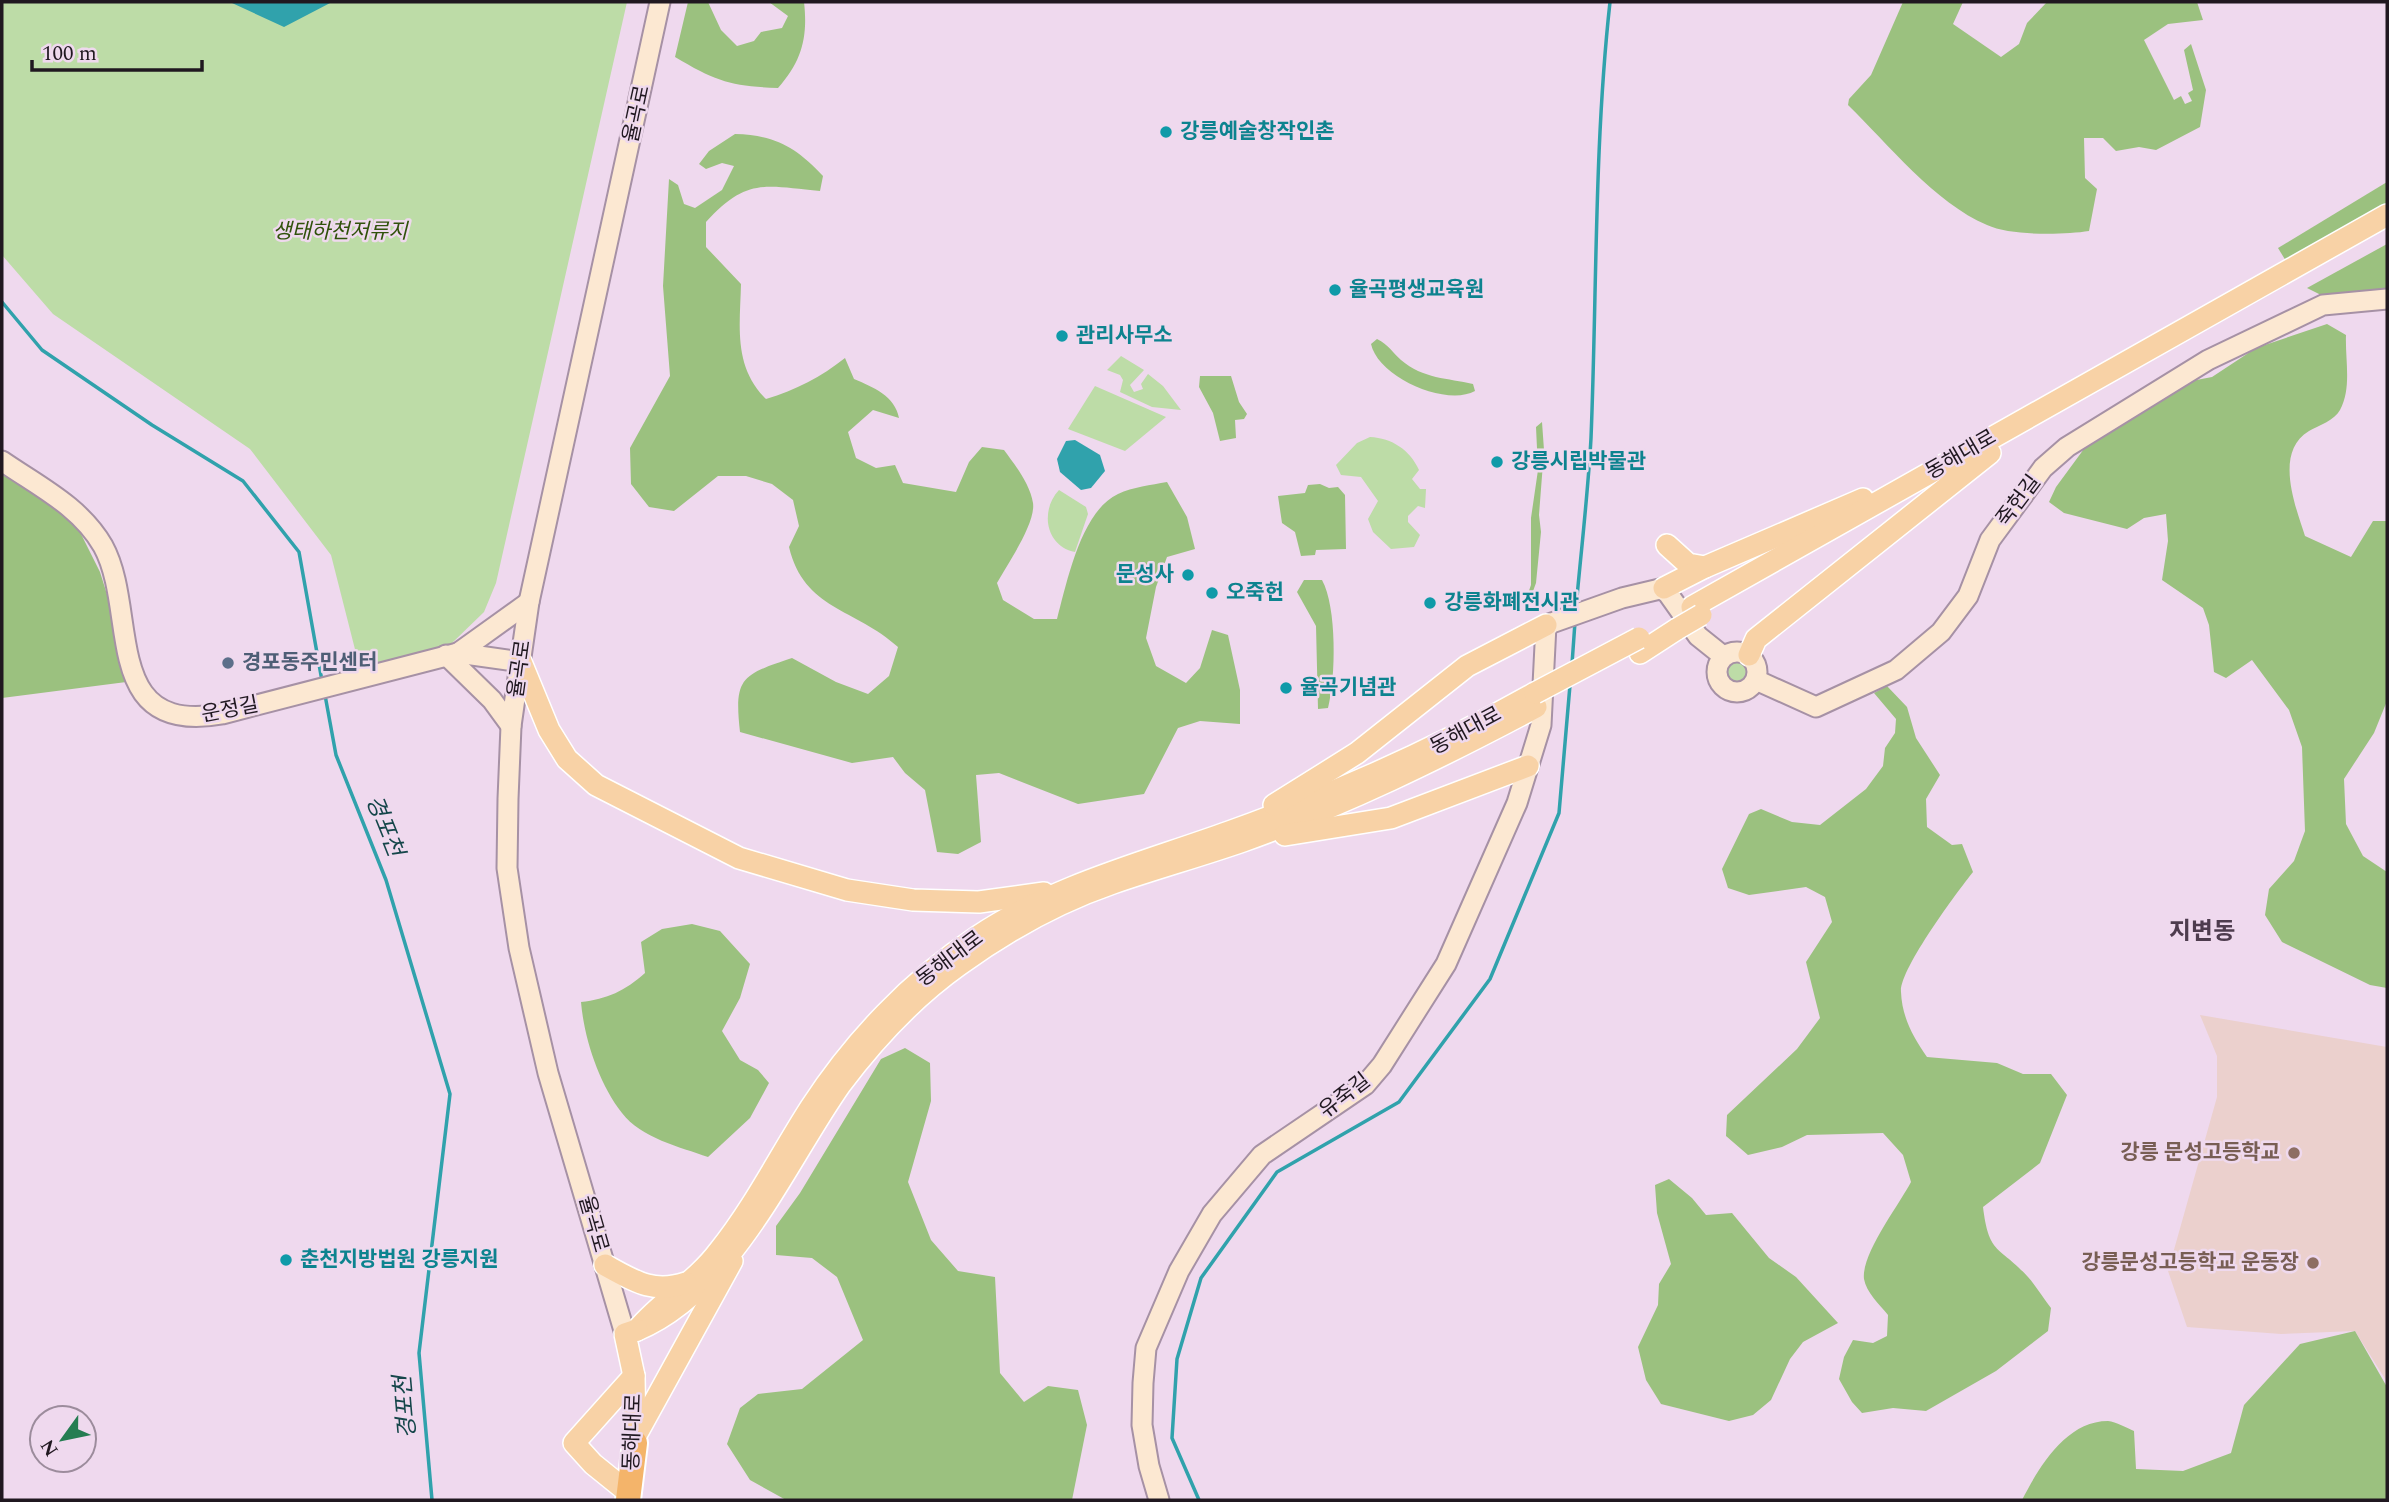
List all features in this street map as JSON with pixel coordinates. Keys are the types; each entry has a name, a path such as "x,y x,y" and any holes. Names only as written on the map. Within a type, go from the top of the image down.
{"highway":[{"name":"동해대로","path":"629,1497 635,1440"}],"main road":[{"name":"동해대로","path":"1697,611 1933,472 2387,215"},
{"name":"동해대로","path":"631,1332 657,1321 699,1287 756,1217 858,1063 902,1015 957,966 1015,927 1048,909 1111,883 1241,842 1377,787 1990,453 2102,386 2387,229"},
{"path":"1749,655 1756,639 1990,453"},
{"path":"1664,589 1705,567 1831,511 1933,472"},
{"path":"1668,545 1688,564 1705,567"},
{"path":"1216,837 1330,772 1467,666 1546,625"},
{"path":"521,662 549,730 567,759 596,785 739,858 847,890 913,900 979,902 1063,891"},
{"name":"동해대로","path":"631,1332 691,1281 718,1253 748,1211 830,1080 894,1006 922,979 978,937 1063,891 1108,872 1216,837 1334,793 1535,700"},
{"path":"1241,842 1391,818 1528,765"},
{"path":"635,1440 756,1217"},
{"path":"605,1265 653,1287 666,1289 691,1281"},
{"name":"동해대로","path":"631,1332 635,1440"},
{"path":"629,1497 574,1443 634,1376"}],"street":[{"name":"율곡로","path":"631,1332 605,1265 548,1073 519,948 508,869 511,726 529,602 660,2"},
{"name":"죽헌길","path":"1756,680 1815,707 1896,670 1941,632 1968,596 1990,540 2043,468 2067,447 2208,360 2323,305 2387,299"},
{"name":"운정길","path":"2,461 89,523 104,549 114,577 122,635 135,676 155,705 176,716 203,717 452,654 521,662"},
{"path":"1546,625 1622,598 1664,589 1698,636 1723,656"},
{"path":"511,726 452,654 529,602"},
{"name":"유죽길","path":"1159,1500 1149,1466 1142,1425 1146,1348 1179,1271 1212,1214 1262,1156 1365,1085 1382,1065 1446,964 1517,803 1541,725 1546,625"},
{"path":"1736,651 1749,655 1757,667 1756,680 1741,692 1723,687 1716,668 1723,656 1736,651"}],"shaded area":[{"name":"강릉 문성고등학교","path":"2200,1015 2387,1047 2387,1382 2355,1331 2281,1334 2187,1327 2168,1271 2217,1097 2217,1056"}],"green space":[{"name":"생태하천저류지","path":"2,2 627,2 496,583 484,612 450,645 360,669 331,555 250,449 53,314 2,255"},
{"path":"688,2 708,2 721,30 737,46 754,41 761,32 782,28 788,16 769,2 804,2 802,48 793,68 778,88 725,81 675,57"},
{"path":"1903,2 1963,2 1953,24 2001,57 2019,44 2027,23 2047,2 2197,2 2203,20 2168,24 2144,40 2174,100 2181,96 2185,104 2192,101 2188,93 2193,90 2184,50 2191,44 2206,90 2200,127 2156,150 2139,147 2116,151 2103,138 2084,138 2085,178 2097,189 2089,231 2023,233 1987,225 1968,215 1931,188 1848,105 1849,99 1871,75"},
{"path":"735,134 762,137 784,144 823,176 820,191 771,187 746,191 733,197 706,222 706,247 741,284 740,330 743,359 755,386 766,399 808,382 845,358 854,379 888,398 897,410 899,418 873,410 848,432 856,458 876,468 895,465 903,483 956,492 969,462 982,447 1004,450 1029,489 1033,511 1026,532 997,583 1003,600 1034,619 1057,619 1077,549 1094,516 1105,503 1118,494 1167,482 1187,517 1195,549 1167,557 1156,587 1146,638 1156,666 1186,683 1200,668 1212,630 1228,635 1240,690 1240,724 1200,721 1178,728 1144,794 1078,804 999,773 976,775 981,842 958,854 937,852 925,790 905,773 893,757 852,763 740,732 740,689 745,681 762,669 792,658 836,682 868,694 889,676 898,647 882,634 833,606 806,584 796,568 789,547 799,526 793,500 772,484 746,476 718,476 674,511 649,507 631,484 630,448 670,376 663,286 669,179 678,185 684,204 695,208 722,190 734,166 722,163 706,169 699,164 709,151"},
{"path":"2387,182 2387,209 2289,266 2278,248"},
{"path":"2387,244 2387,289 2325,297 2307,288"},
{"path":"2327,324 2346,335 2346,393 2338,414 2298,440 2292,452 2290,480 2305,536 2351,557 2373,521 2387,521 2387,701 2374,733 2344,779 2346,824 2363,856 2387,872 2387,988 2370,985 2282,942 2265,915 2269,889 2294,861 2305,831 2302,747 2289,710 2252,660 2226,678 2214,672 2209,625 2203,608 2162,580 2168,541 2166,514 2144,518 2127,529 2064,513 2049,502 2056,487 2092,438 2181,383 2212,377 2256,348"},
{"path":"1377,339 1418,371 1473,384 1475,391 1448,395 1431,392 1399,378 1376,356 1371,344"},
{"path":"1121,356 1144,370 1130,385 1134,392 1143,389 1141,384 1148,374 1163,386 1181,410 1152,407 1120,392 1123,380 1120,375 1107,370"},
{"path":"1200,376 1231,376 1239,402 1247,414 1244,419 1235,420 1236,438 1220,441 1213,413 1199,387"},
{"path":"1095,386 1166,417 1125,451 1068,429"},
{"path":"1542,422 1544,450 1539,515 1541,532 1536,583 1529,602 1525,602 1531,585 1531,518 1538,470 1536,427"},
{"path":"1370,437 1399,446 1411,457 1419,470 1412,479 1420,489 1426,489 1425,508 1418,506 1408,516 1408,522 1420,535 1414,547 1391,549 1373,532 1368,519 1378,501 1361,477 1341,475 1336,465 1357,443"},
{"path":"2,466 66,504 100,572 134,681 2,698"},
{"path":"1320,484 1329,488 1338,487 1345,495 1346,549 1316,550 1315,555 1301,556 1295,532 1282,523 1278,496 1305,493 1308,485"},
{"path":"1059,490 1086,507 1088,514 1075,552 1057,543 1049,526 1049,507"},
{"path":"1304,580 1322,580 1330,607 1334,661 1328,708 1318,709 1316,626 1297,592"},
{"path":"1737,662 1744,665 1747,672 1744,679 1737,682 1730,679 1727,672 1730,665"},
{"path":"1887,686 1907,707 1916,738 1940,775 1926,799 1927,827 1952,845 1962,844 1973,872 1930,931 1903,981 1902,1001 1909,1026 1927,1057 1997,1063 2023,1074 2051,1074 2067,1095 2040,1163 1983,1207 1992,1242 2028,1277 2051,1308 2048,1331 1996,1371 1926,1411 1893,1408 1862,1413 1852,1402 1839,1379 1844,1357 1853,1340 1873,1343 1887,1336 1888,1315 1867,1289 1865,1269 1874,1243 1911,1182 1903,1155 1883,1133 1807,1135 1782,1147 1748,1155 1726,1136 1727,1115 1797,1049 1820,1018 1806,962 1832,922 1825,897 1806,887 1749,895 1728,888 1722,869 1749,814 1761,809 1792,822 1820,825 1866,789 1883,766 1885,748 1895,733 1896,719 1874,693"},
{"path":"692,924 720,931 750,964 740,998 722,1031 740,1060 758,1070 769,1083 750,1118 708,1157 650,1135 630,1122 622,1113 606,1088 594,1060 585,1030 581,1002 615,993 645,973 641,942 662,929"},
{"path":"905,1048 930,1063 931,1101 908,1182 931,1240 958,1271 995,1277 1000,1373 1024,1402 1048,1386 1078,1390 1087,1425 1072,1500 786,1500 750,1480 727,1444 740,1408 758,1394 802,1389 863,1340 837,1277 812,1258 776,1255 776,1226 800,1193 881,1059"},
{"path":"1669,1179 1692,1198 1706,1215 1732,1213 1769,1258 1796,1277 1838,1323 1803,1342 1790,1359 1771,1400 1753,1415 1729,1421 1661,1404 1646,1380 1638,1347 1658,1305 1659,1284 1671,1264 1657,1213 1655,1185"},
{"path":"2355,1331 2387,1387 2387,1500 2022,1500 2056,1448 2067,1437 2093,1423 2108,1421 2134,1431 2136,1469 2183,1471 2231,1453 2244,1405 2300,1344"}],"water":[{"path":"125,2 332,2 284,27 232,3"},
{"path":"1075,440 1100,455 1105,471 1091,488 1081,490 1060,472 1057,459 1066,441"}],"waterway":[{"path":"1576,608 1591,438 1601,111 1610,2"},
{"name":"경포천","path":"2,302 42,350 152,425 243,481 299,552 322,681"},
{"path":"1572,664 1575,622"},
{"path":"1199,1500 1172,1438 1177,1359 1201,1278 1277,1172 1399,1102 1490,979 1559,813 1570,685"},
{"name":"경포천","path":"325,695 336,755 386,880 450,1094 419,1353 432,1500"}],"place":[{"name":"강릉예술창작인촌","path":"1166,132"},
{"name":"율곡평생교육원","path":"1335,290"},
{"name":"관리사무소","path":"1062,336"},
{"name":"강릉시립박물관","path":"1497,462"},
{"name":"문성사","path":"1188,575"},
{"name":"오죽헌","path":"1212,593"},
{"name":"강릉화폐전시관","path":"1430,603"},
{"name":"경포동주민센터","path":"228,663"},
{"name":"율곡기념관","path":"1286,688"},
{"name":"강릉 문성고등학교","path":"2294,1153"},
{"name":"춘천지방법원 강릉지원","path":"286,1260"},
{"name":"강릉문성고등학교 운동장","path":"2313,1263"}],"district":[{"name":"지변동","path":"2202,932"}]}
